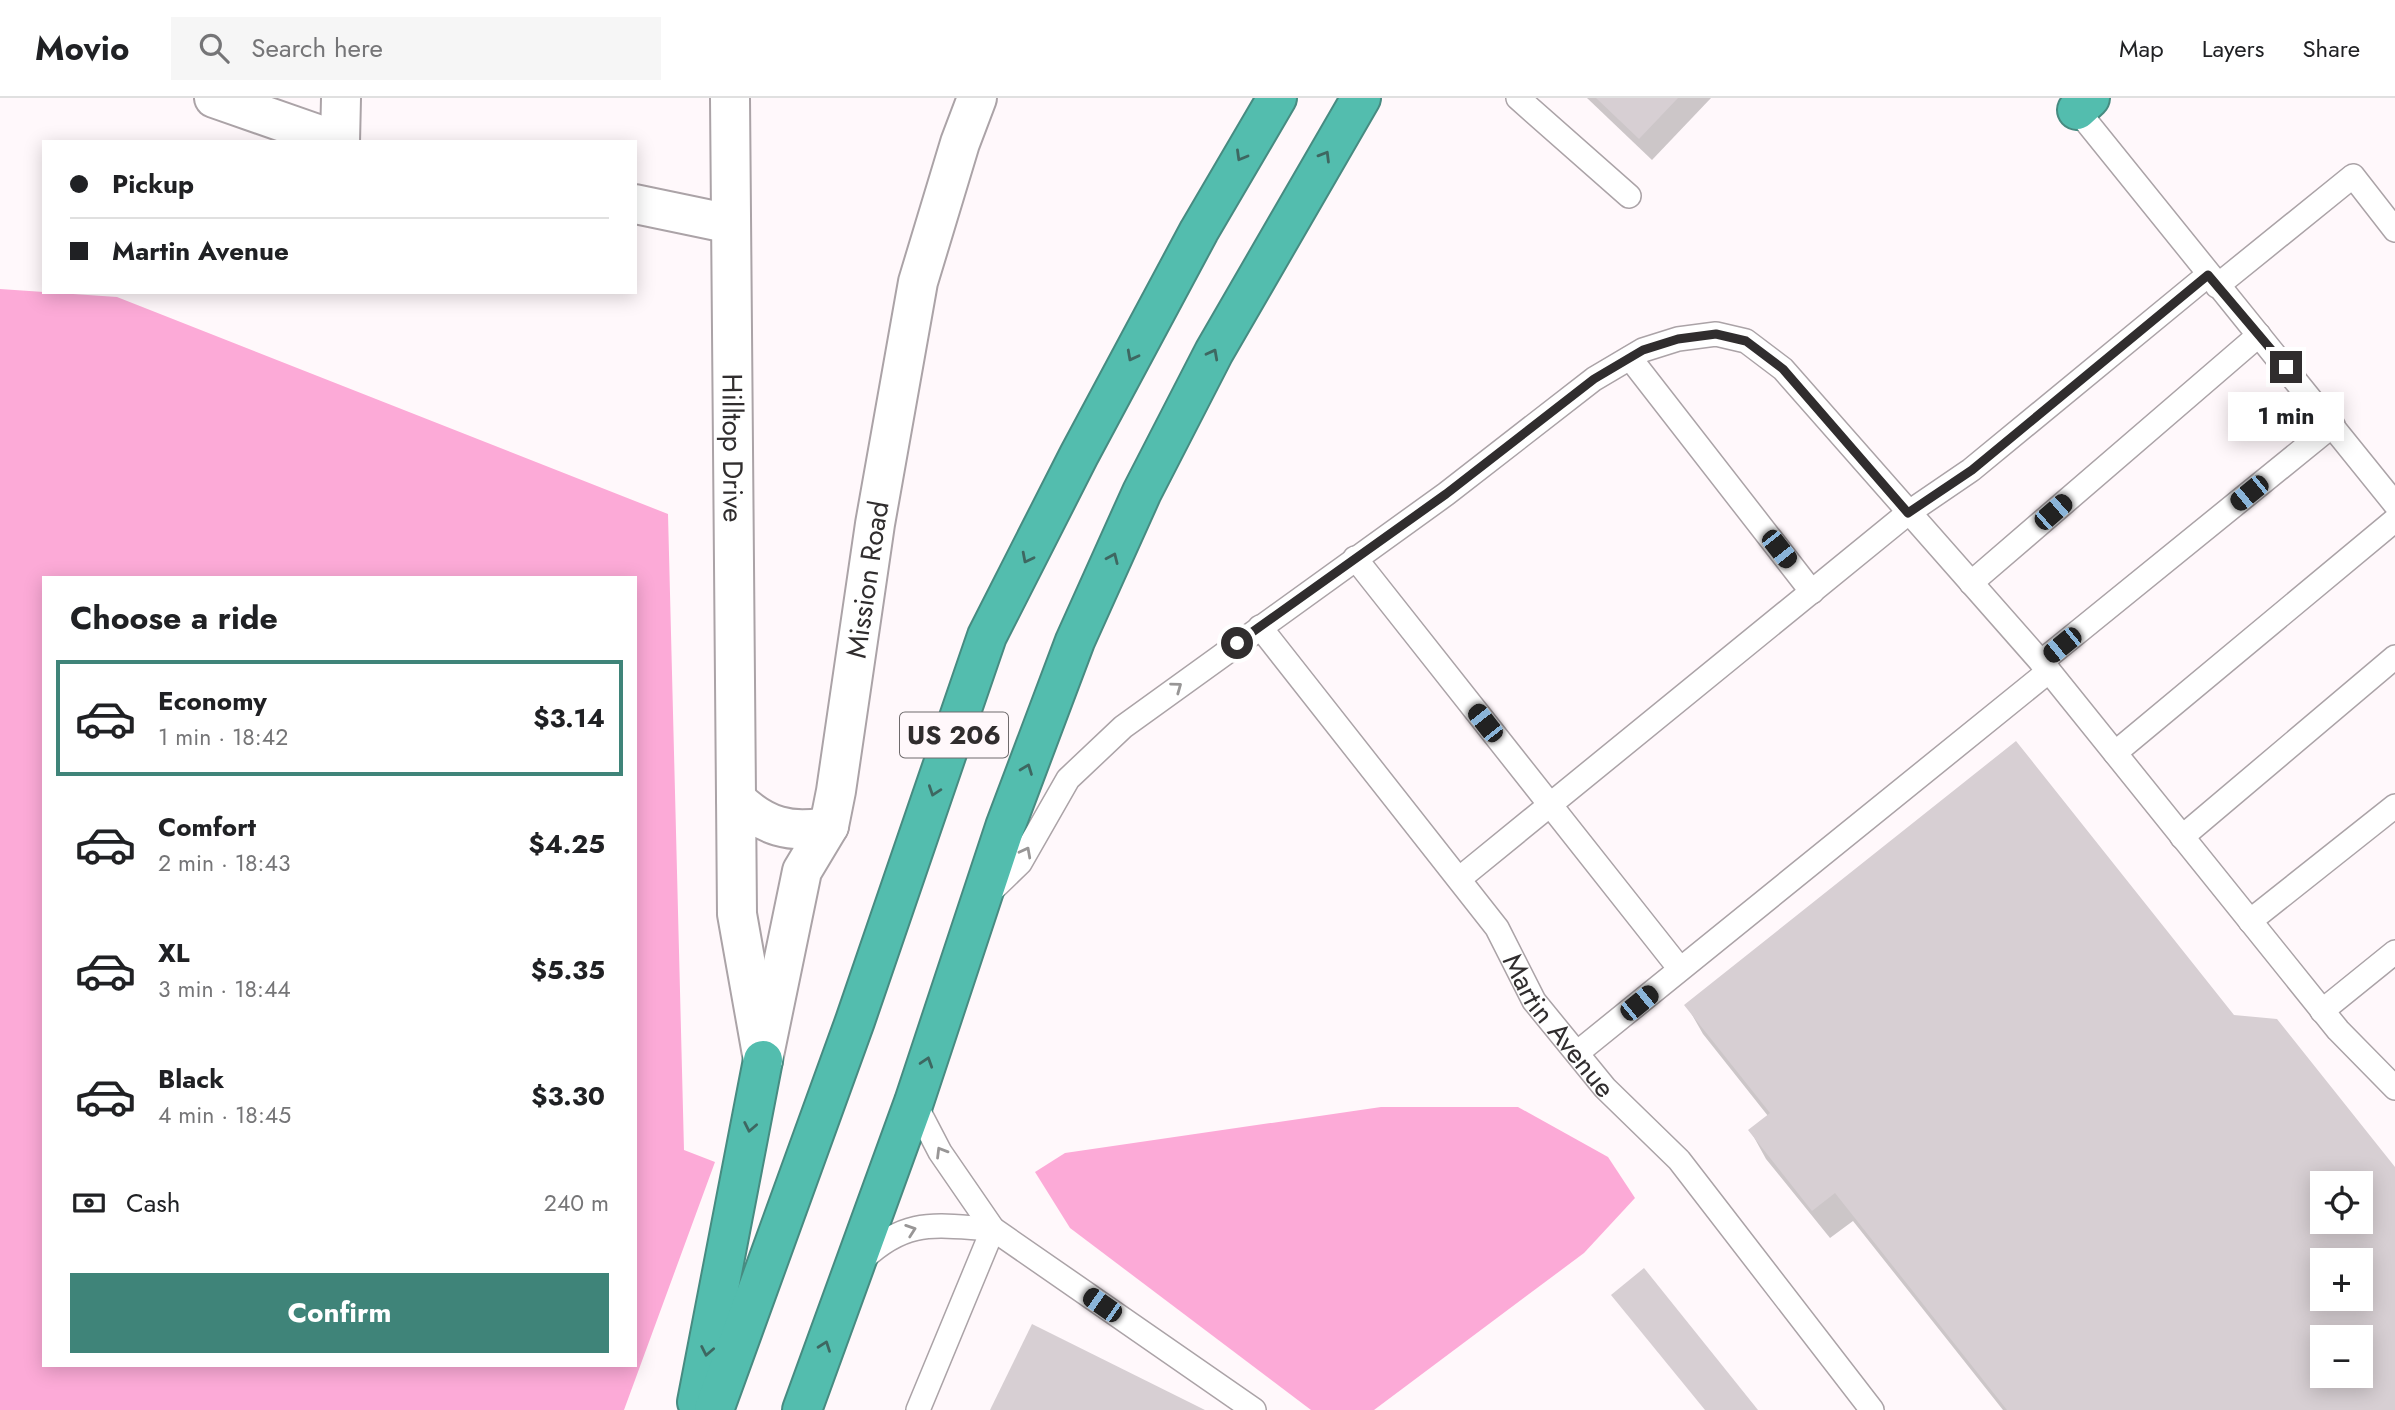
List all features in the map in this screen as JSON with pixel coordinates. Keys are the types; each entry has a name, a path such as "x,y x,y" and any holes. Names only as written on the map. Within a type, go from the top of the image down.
{"highway":[{"name":"US 206","path":"714,1410 855,1021 987,636 1149,323 1277,98"},
{"name":"US 206","path":"802,1410 914,1102 980,902 1075,641 1142,492 1227,329 1361,98"},
{"path":"696,1410 763,1060"}],"street":[{"path":"214,98 334,140"},
{"path":"340,140 341,98"},
{"name":"Hilltop Drive","path":"730,98 737,914 763,1060"},
{"name":"Mission Road","path":"763,1060 802,871 829,826 875,524 918,282 960,143 977,98"},
{"path":"637,204 731,224"},
{"path":"736,799 755,818 782,827 811,830 829,826"}],"lane":[{"path":"1518,98 1629,196"},
{"path":"2078,102 2213,281 2395,504"},
{"path":"1459,879 1908,513 1972,470 2213,281 2353,176 2395,230"},
{"path":"980,902 1020,863 1068,779 1123,727 1446,494 1594,379 1643,350 1678,339 1716,334 1746,341 1783,369 2045,667 2322,1011 2395,1088"},
{"path":"1971,583 2259,335"},
{"path":"1630,358 1812,592"},
{"path":"1577,1053 2045,667 2333,425"},
{"path":"2115,753 2395,520"},
{"path":"1355,558 1681,969"},
{"name":"Martin Avenue","path":"1260,627 1497,928 1534,1001 1605,1088 1679,1160 1872,1410"},
{"path":"2182,837 2395,657"},
{"path":"2249,921 2395,806"},
{"path":"2322,1011 2395,953"},
{"path":"914,1102 940,1152 993,1230 1254,1410"},
{"path":"855,1266 885,1239 920,1226 993,1230"},
{"path":"918,1410 993,1230"}],"shaded area":[{"path":"0,289 42,292 42,294 117,297 668,514 684,1150 715,1162 624,1410 0,1410"},
{"path":"1381,1107 1518,1107 1608,1157 1635,1198 1584,1253 1374,1410 1311,1410 1070,1228 1035,1172 1065,1153"}],"building":[{"path":"1596,98 1678,98 1639,139"},
{"path":"2016,741 2234,1015 2277,1019 2395,1167 2395,1410 2007,1410 1835,1193 1812,1211 1748,1130 1770,1113 1684,1005"},
{"path":"1644,1268 1758,1410 1705,1410 1611,1295"},
{"path":"1032,1324 1205,1410 990,1410"}],"route":[{"path":"1237,643 1446,494 1594,379 1643,350 1678,339 1716,334 1746,341 1783,369 1908,513 1972,470 2208,275 2286,367"}]}
